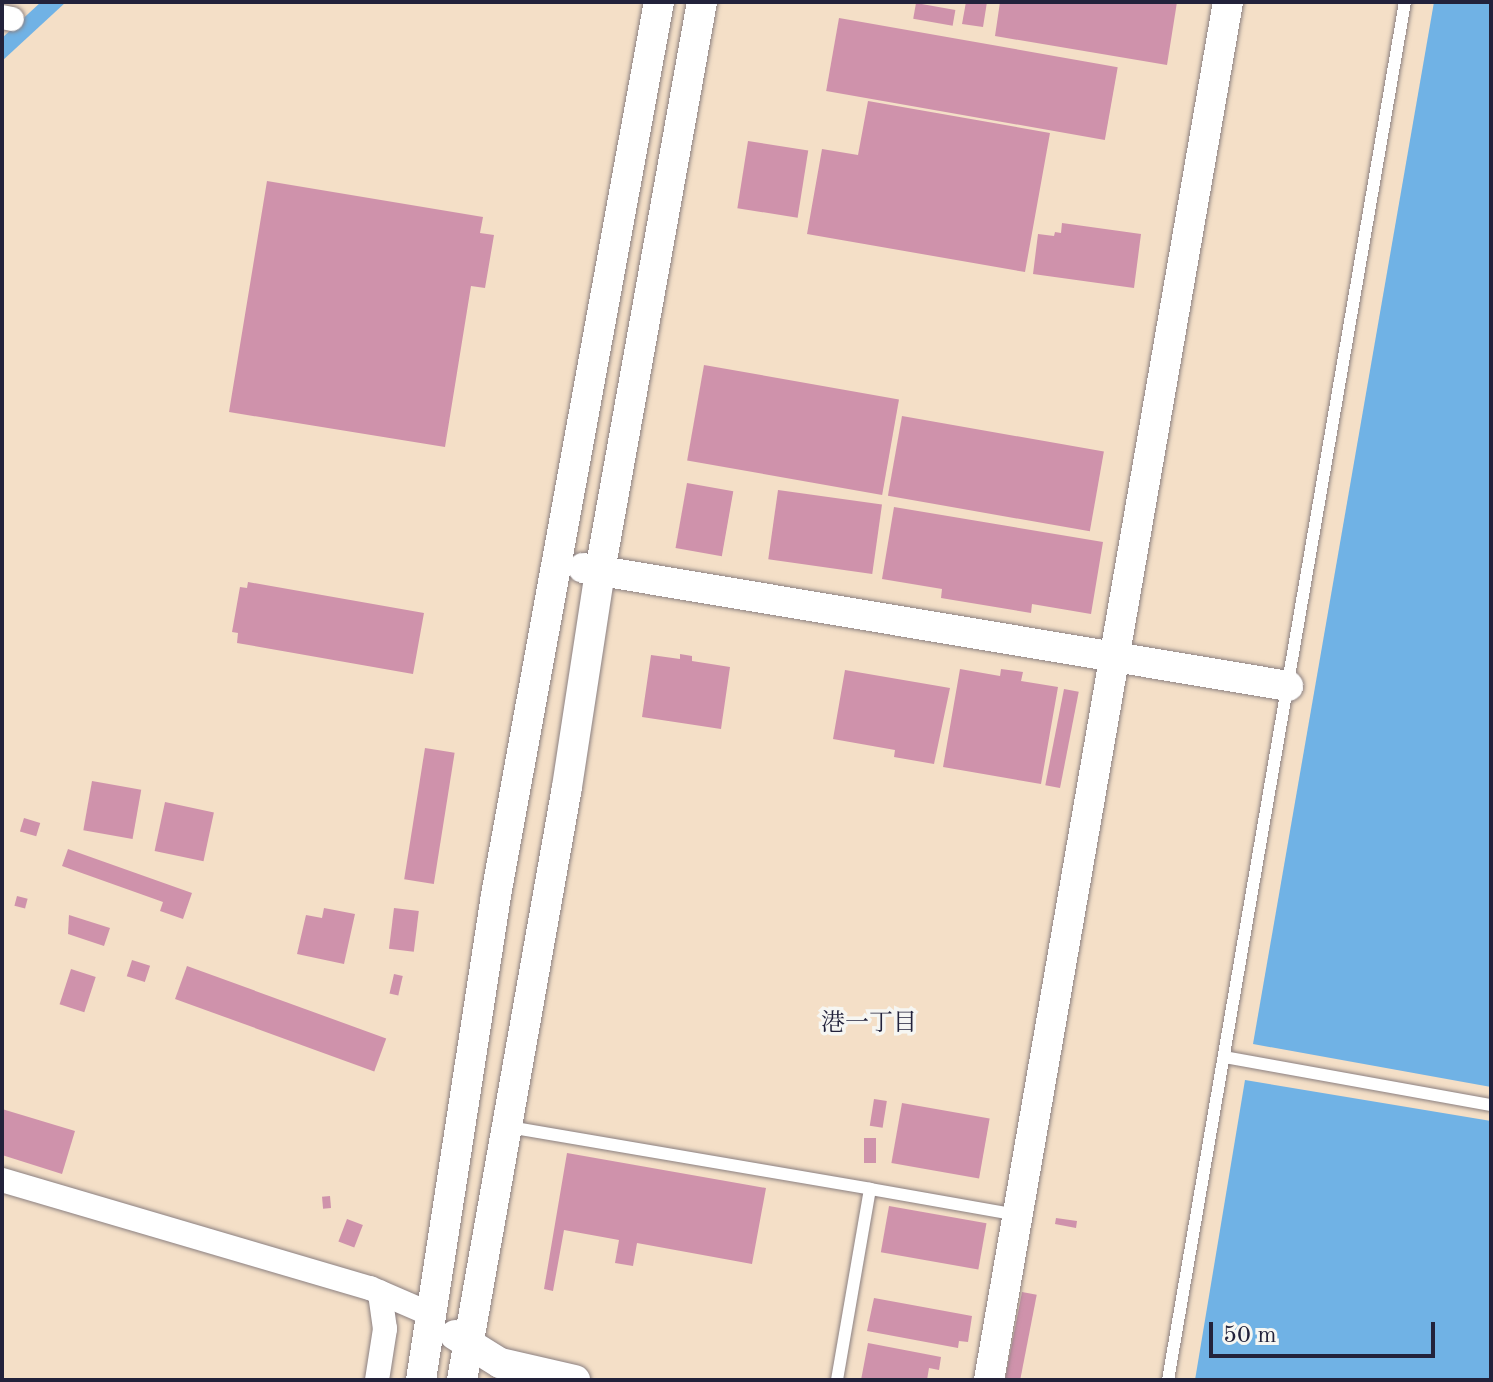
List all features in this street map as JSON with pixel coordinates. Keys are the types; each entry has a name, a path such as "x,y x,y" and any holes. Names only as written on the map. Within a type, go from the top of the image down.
{"street":[{"path":"421,1380 496,895 659,2"},
{"path":"462,1380 567,787 600,571 702,2"},
{"path":"989,1380 1228,2"},
{"path":"557,564 1288,686"},
{"path":"2,1180 380,1292 432,1315 467,1346 500,1363 575,1380"},
{"path":"377,1380 385,1329 380,1292"}],"lane":[{"path":"1168,1380 1405,2"},
{"path":"1224,1057 1491,1105"},
{"path":"507,1126 1017,1215"},
{"path":"837,1380 870,1189"}],"water":[{"path":"41,2 66,2 2,61 2,38"},
{"path":"1434,2 1491,2 1491,1087 1253,1044"},
{"path":"1245,1080 1491,1121 1491,1380 1195,1380"}],"building":[{"path":"966,2 987,2 983,27 962,24"},
{"path":"1000,2 1177,2 1167,65 995,36"},
{"path":"916,3 955,10 953,26 913,19"},
{"path":"839,18 1118,67 1105,140 826,91"},
{"path":"868,101 1050,133 1025,272 807,234 822,149 858,155"},
{"path":"748,141 808,151 798,218 737,208"},
{"path":"267,181 483,217 480,233 494,235 485,288 471,286 445,447 229,412"},
{"path":"1062,223 1141,234 1134,288 1033,274 1038,234 1054,236 1055,232 1061,233"},
{"path":"704,365 899,399 882,495 687,461"},
{"path":"902,416 1104,452 1090,531 888,496"},
{"path":"687,483 733,491 722,556 676,548"},
{"path":"778,490 882,505 872,574 768,559"},
{"path":"894,507 1103,542 1091,614 1032,604 1031,613 941,598 942,589 882,579"},
{"path":"248,582 424,613 413,674 237,643 238,633 232,632 240,587 247,588"},
{"path":"680,654 692,656 692,661 730,667 721,729 642,717 651,655 680,659"},
{"path":"960,669 1000,676 1001,669 1023,672 1021,681 1058,687 1041,784 943,767"},
{"path":"845,670 950,688 934,764 894,757 895,750 833,739"},
{"path":"1064,689 1079,692 1060,788 1045,785"},
{"path":"425,748 455,753 434,884 404,879"},
{"path":"92,781 141,790 133,839 83,830"},
{"path":"165,802 214,812 204,861 155,851"},
{"path":"24,818 40,823 36,836 20,831"},
{"path":"68,849 192,893 183,919 160,911 163,902 62,866"},
{"path":"17,896 28,899 25,909 14,906"},
{"path":"324,908 355,914 344,964 297,954 306,915 322,918"},
{"path":"394,908 419,911 414,952 389,949"},
{"path":"69,915 110,928 104,946 68,934"},
{"path":"132,960 150,966 145,982 127,976"},
{"path":"187,966 386,1039 374,1071 175,999"},
{"path":"71,969 96,977 84,1012 60,1004"},
{"path":"394,974 403,976 398,996 390,993"},
{"path":"874,1099 887,1101 883,1128 870,1126"},
{"path":"902,1103 990,1118 979,1179 891,1163"},
{"path":"2,1109 75,1131 62,1174 2,1155"},
{"path":"864,1138 876,1138 876,1163 864,1163"},
{"path":"567,1153 766,1188 752,1264 637,1243 633,1266 615,1263 619,1240 564,1230 553,1291 544,1289"},
{"path":"330,1196 331,1208 323,1209 322,1197"},
{"path":"889,1206 986,1223 978,1269 881,1252"},
{"path":"1056,1218 1077,1221 1076,1228 1055,1224"},
{"path":"347,1219 363,1225 354,1247 338,1241"},
{"path":"1022,1292 1037,1295 1020,1380 1005,1379"},
{"path":"874,1298 972,1316 968,1342 959,1341 958,1348 867,1331"},
{"path":"868,1343 941,1357 939,1370 929,1368 927,1380 861,1380"}],"district":[{"name":"港一丁目","path":"869,1025"}]}
